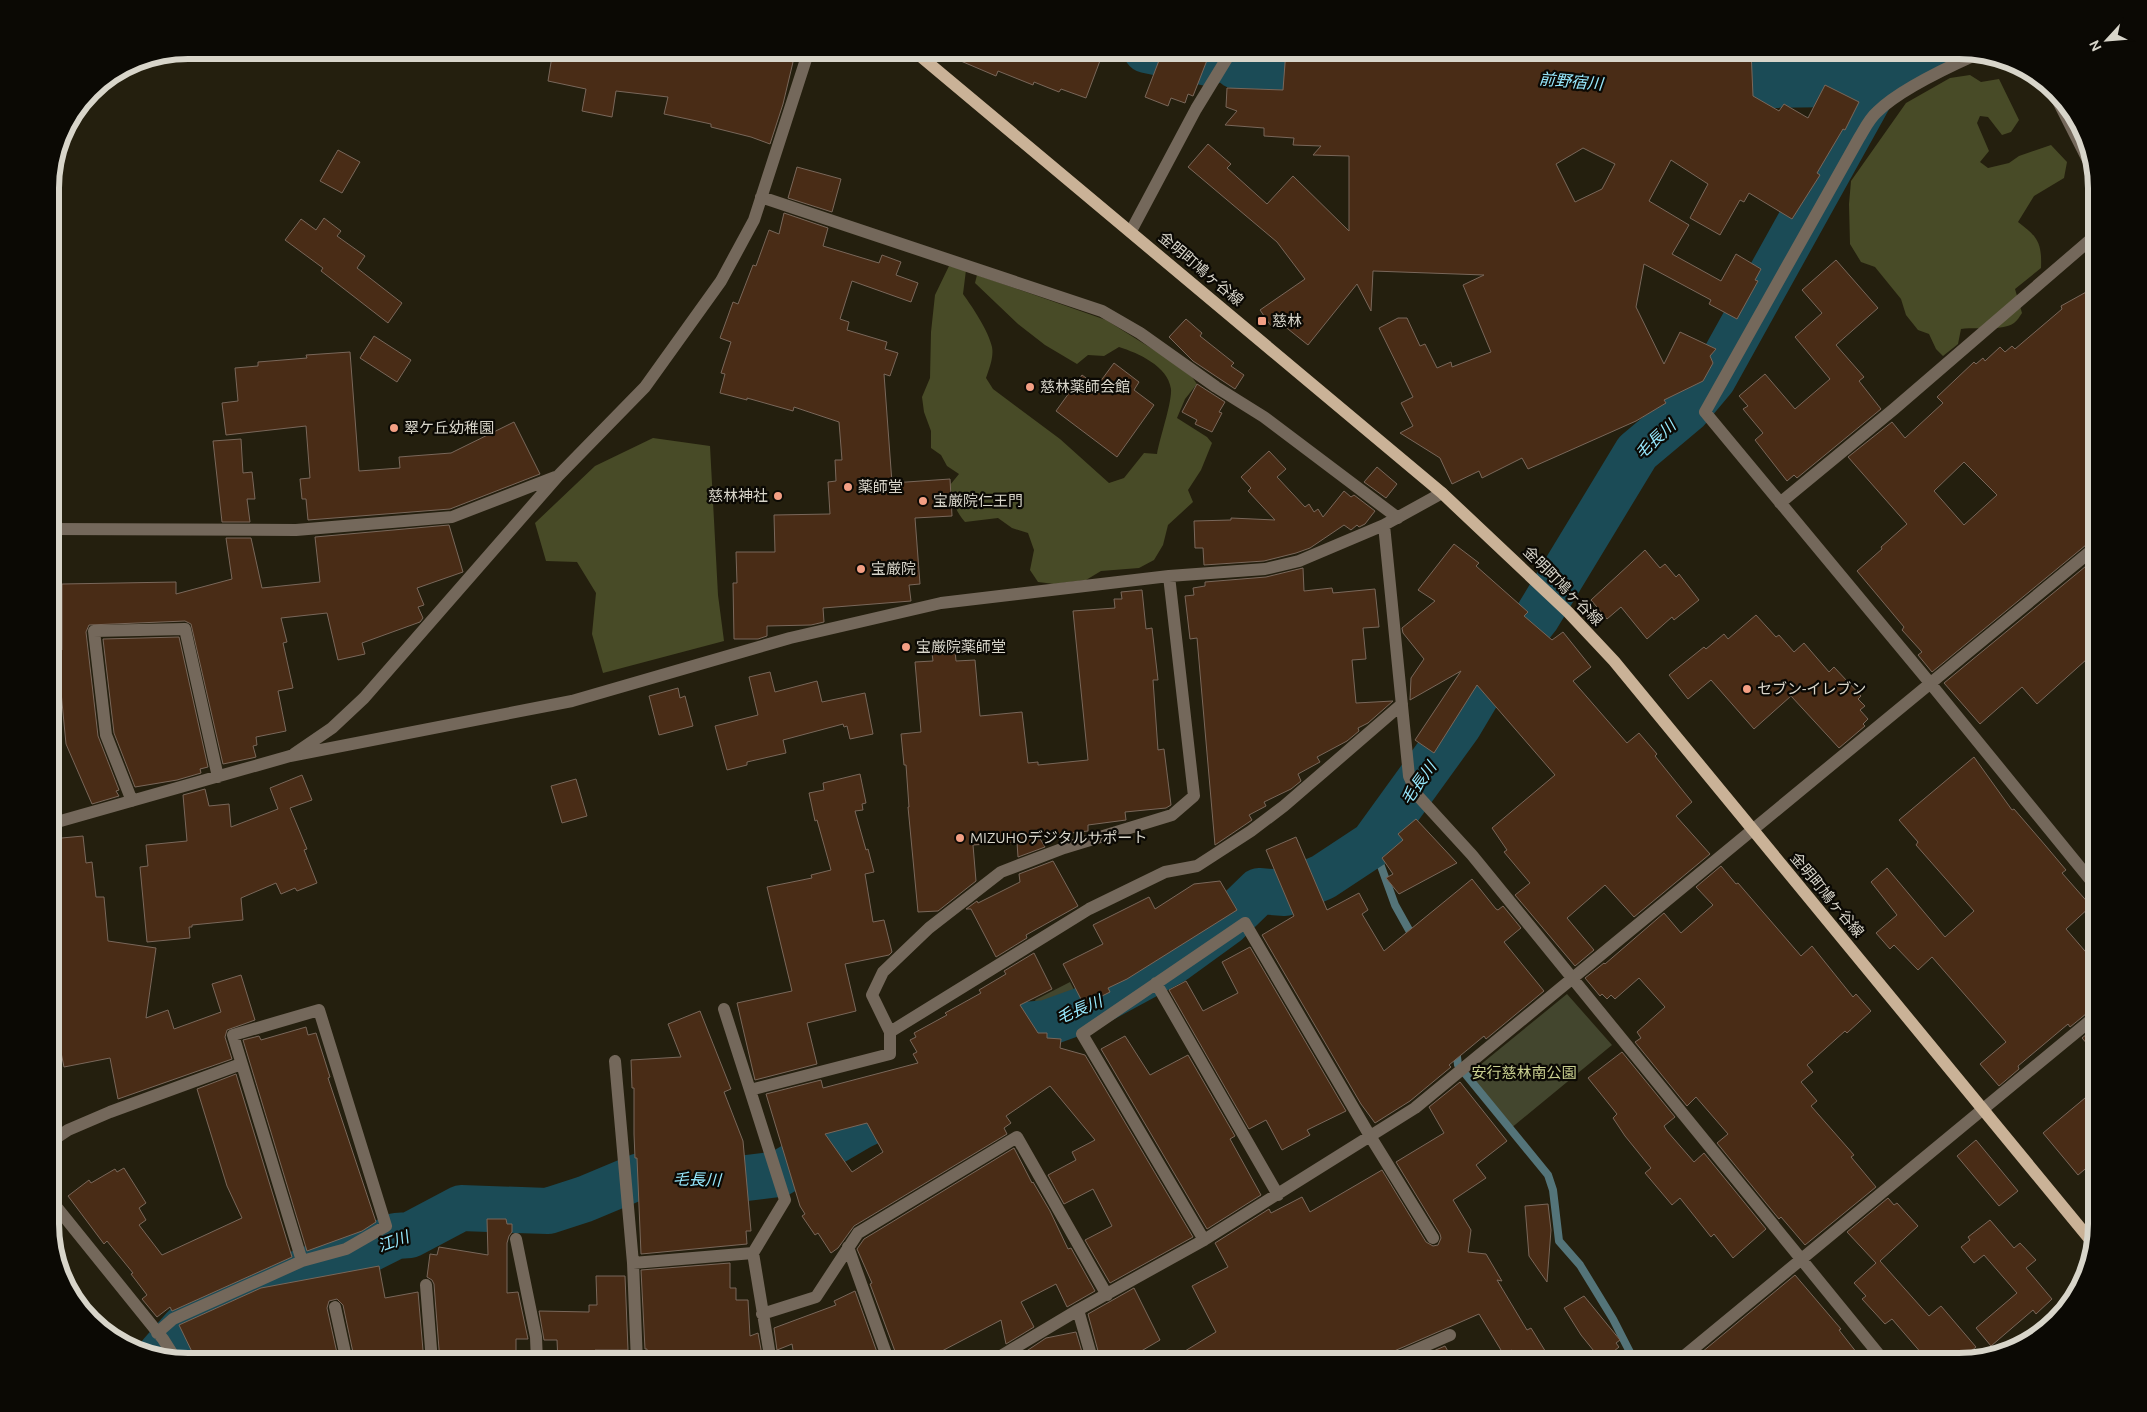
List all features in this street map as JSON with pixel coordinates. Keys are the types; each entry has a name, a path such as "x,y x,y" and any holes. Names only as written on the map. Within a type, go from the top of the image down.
{"main road":[{"name":"金明町鳩ヶ谷線","path":"924,59 1131,230 1442,493 1568,612 1614,661 1751,830 2087,1236"}],"street":[{"path":"290,756 332,728 364,698 558,476 645,387 721,281 754,220 805,59"},
{"path":"1131,230 1196,109 1227,59"},
{"path":"1966,59 1938,73 1893,100 1876,113 1859,138 1705,412 2088,877"},
{"path":"2065,115 2080,144"},
{"path":"761,197 1102,311 1140,332 1216,387 1264,417 1398,518"},
{"path":"1780,502 1894,409 2088,242"},
{"path":"59,529 296,530 452,517 558,476"},
{"path":"59,821 290,756 572,701 790,638 942,603 1169,576 1265,569 1299,561 1384,526 1442,493"},
{"path":"1384,526 1409,776 1418,796 1472,855 1878,1353"},
{"path":"1006,1353 1078,1310 1204,1240 1415,1108 2088,553"},
{"path":"750,1090 890,1054 890,1032 872,995 883,972 929,928 1001,872 1064,848 1172,816 1194,796 1169,576"},
{"path":"132,801 106,736 94,631 185,629 218,777"},
{"path":"890,1032 907,1024 1089,909 1165,872 1197,866 1251,831 1284,806 1402,704"},
{"path":"1204,1240 1082,1034 1245,923 1370,1136 1433,1238"},
{"path":"1156,984 1278,1195"},
{"path":"724,1009 785,1200 753,1254 769,1353"},
{"path":"157,1333 173,1319 302,1261 346,1249 386,1226 319,1010 233,1035 302,1261"},
{"path":"1688,1353 2088,1023"},
{"path":"615,1061 633,1263 637,1353"},
{"path":"59,1136 68,1130 110,1112 241,1064"},
{"path":"762,1314 816,1297 858,1233 1017,1137 1106,1295"},
{"path":"59,1210 171,1352"},
{"path":"516,1239 536,1337 537,1353"},
{"path":"848,1247 886,1353"},
{"path":"633,1263 753,1254"},
{"path":"426,1285 431,1353"},
{"path":"335,1308 345,1353"},
{"path":"1078,1310 1090,1353"},
{"path":"1409,1353 1450,1335"}],"green space":[{"path":"1970,75 1981,82 1999,79 2019,120 2011,132 2002,135 1988,117 1980,116 1977,123 1989,151 1980,162 1988,168 2009,163 2019,156 2051,145 2067,162 2064,178 2034,196 2018,222 2034,237 2041,252 2041,268 2015,289 2022,313 2015,322 2003,327 1961,329 1958,344 1943,356 1936,349 1929,334 1918,330 1906,315 1901,299 1875,267 1861,262 1850,244 1849,204 1851,181 1906,103 1950,78"},
{"path":"949,266 966,270 963,294 984,326 992,347 992,359 986,378 993,389 1060,439 1109,483 1124,478 1144,453 1157,454 1171,395 1169,381 1158,367 1151,362 1119,347 1104,356 1088,355 1077,364 1045,345 1018,324 975,283 977,275 1106,320 1162,355 1192,377 1197,384 1185,399 1177,418 1207,437 1212,443 1201,470 1188,490 1193,502 1168,525 1163,545 1154,560 1139,568 1101,571 1086,580 1054,584 1038,582 1030,570 1034,550 1028,533 1012,528 998,518 965,522 962,518 954,505 950,485 959,474 947,466 941,455 931,448 931,431 924,412 922,397 930,378 931,332 935,295"},
{"path":"653,438 710,446 718,595 724,641 603,673 592,634 596,593 577,562 546,561 535,523 595,466"},
{"path":"1070,982 1081,1003 1066,1010 1043,1015 1035,1000"},
{"name":"安行慈林南公園","path":"1567,994 1612,1045 1510,1129 1469,1074"}],"building":[{"path":"552,59 784,59 793,62 783,104 770,144 711,127 711,124 664,114 668,97 616,91 612,117 582,111 586,89 548,81"},
{"path":"956,59 1101,59 1086,98 1061,89 1059,92 1034,82 1033,85 998,71 996,76"},
{"path":"1160,59 1207,59 1193,96 1188,94 1185,103 1171,98 1168,106 1145,97"},
{"path":"1285,59 1751,59 1753,96 1779,111 1784,104 1808,118 1825,85 1859,102 1845,130 1843,129 1817,173 1820,175 1792,219 1749,193 1744,202 1740,200 1720,235 1690,218 1708,184 1671,160 1649,201 1689,225 1672,254 1721,281 1736,254 1761,269 1755,280 1758,281 1737,319 1709,304 1711,300 1644,264 1636,307 1664,364 1680,332 1716,349 1710,356 1713,363 1703,381 1664,400 1666,403 1636,421 1528,469 1522,458 1482,478 1479,471 1452,484 1440,458 1400,433 1413,426 1401,403 1413,397 1379,328 1398,318 1407,318 1420,346 1425,344 1437,368 1451,362 1452,367 1491,352 1463,285 1484,275 1373,271 1371,311 1357,284 1308,345 1278,321 1271,326 1260,310 1305,279 1277,242 1188,167 1208,144 1231,164 1227,168 1267,204 1293,176 1349,231 1349,156 1313,155 1321,146 1293,145 1294,138 1264,136 1264,128 1225,125 1237,111 1226,107 1227,88 1283,90","holes":["1583,148 1615,164 1602,189 1575,202 1556,164"]},
{"path":"338,150 360,162 342,193 320,181"},
{"path":"797,167 841,179 832,212 788,198"},
{"path":"784,213 828,228 823,246 879,263 882,255 901,262 896,275 918,283 911,302 852,281 840,319 849,322 847,330 887,342 885,349 898,353 890,376 884,374 892,483 950,479 952,516 915,518 920,584 909,585 911,601 823,608 824,622 811,625 767,626 767,636 758,639 734,639 733,583 737,583 736,552 775,552 774,515 830,514 828,482 836,481 835,460 842,460 839,422 794,407 793,411 747,398 747,400 720,393 725,374 721,373 731,342 720,338 733,302 738,304 753,265 756,266 769,230 779,234"},
{"path":"324,218 341,231 337,236 365,256 357,268 402,303 388,323 321,271 323,268 285,240 301,219 316,230"},
{"path":"1836,260 1878,308 1836,345 1864,377 1859,381 1881,409 1797,478 1794,475 1787,481 1755,440 1763,433 1743,409 1748,406 1739,396 1765,374 1795,409 1830,379 1795,337 1822,313 1802,290"},
{"path":"2088,291 2088,543 1932,672 1918,655 1922,652 1902,630 1904,627 1857,571 1907,524 1848,457 1892,422 1905,438 1943,403 1937,397 1974,362 1976,364 1983,358 1985,361 2000,347 2005,352 2012,346 2015,349 2062,309 2061,306","holes":["1964,462 1997,495 1964,525 1934,491"]},
{"path":"1186,319 1202,333 1200,336 1234,363 1231,366 1244,375 1235,389 1193,361 1169,337"},
{"path":"374,336 411,360 397,382 360,358"},
{"path":"350,352 359,471 400,468 399,457 451,453 514,422 540,474 450,509 308,520 306,499 302,499 300,479 310,478 306,426 226,435 222,403 238,401 235,368 258,366 258,362 307,358 306,355"},
{"path":"1114,363 1139,382 1134,390 1154,405 1117,457 1056,411 1082,375 1097,386"},
{"path":"1197,384 1225,402 1219,412 1222,413 1212,432 1195,424 1197,420 1182,412"},
{"path":"241,439 243,473 252,472 255,499 247,499 250,522 222,522 213,441"},
{"path":"1269,451 1286,469 1277,477 1305,507 1309,504 1314,512 1318,509 1323,517 1344,491 1351,497 1354,495 1375,511 1365,524 1359,527 1357,525 1351,530 1344,525 1310,548 1296,553 1264,561 1204,565 1203,548 1195,548 1194,521 1231,520 1231,518 1275,520 1248,491 1251,488 1241,477"},
{"path":"1377,467 1397,484 1386,498 1364,482"},
{"path":"449,525 463,572 417,588 424,605 418,607 423,618 420,622 362,643 365,654 338,660 327,613 281,618 287,642 283,643 293,688 278,691 286,731 256,737 257,745 253,746 256,757 223,764 191,624 185,621 89,625 86,632 98,736 119,790 116,791 119,796 92,804 66,744 59,671 59,650 62,650 62,584 176,582 176,594 232,579 226,538 251,538 262,588 320,582 315,537"},
{"path":"1454,544 1479,563 1476,566 1528,612 1524,616 1552,640 1563,632 1591,667 1573,681 1627,743 1639,733 1657,754 1655,756 1692,802 1676,816 1710,854 1634,917 1605,885 1567,918 1594,950 1575,966 1515,895 1530,883 1504,852 1507,850 1492,828 1555,775 1477,685 1434,753 1415,740 1461,671 1410,700 1411,678 1424,659 1403,633 1402,628 1435,601 1418,590"},
{"path":"1645,550 1660,568 1665,564 1676,577 1679,574 1699,600 1674,620 1672,617 1647,639 1621,607 1607,619 1591,600"},
{"path":"2088,564 2088,658 2037,704 2022,687 1980,724 1944,683"},
{"path":"1303,568 1304,591 1332,588 1333,593 1375,589 1379,627 1363,628 1366,659 1352,660 1356,703 1393,701 1368,723 1358,728 1359,731 1347,741 1317,757 1320,762 1298,774 1301,781 1291,789 1264,802 1266,806 1249,815 1252,820 1215,845 1197,638 1190,639 1185,596 1194,595 1193,588 1205,586 1205,582 1266,577"},
{"path":"1142,590 1146,629 1152,628 1158,680 1153,680 1158,750 1164,749 1171,805 1166,808 1125,812 1126,820 1088,825 1088,831 1039,837 1045,847 1018,857 1017,842 973,845 976,881 938,911 918,912 906,765 904,765 901,734 921,732 915,662 933,661 932,653 955,651 956,661 975,660 980,716 1022,712 1028,763 1038,762 1038,765 1088,760 1073,611 1115,608 1114,599 1122,599 1121,592"},
{"path":"1756,615 1776,637 1779,635 1794,652 1804,643 1829,672 1834,667 1861,696 1858,699 1865,706 1860,710 1868,719 1863,724 1865,726 1839,748 1791,696 1754,729 1711,680 1688,699 1669,675 1704,647 1706,649 1724,634 1728,639"},
{"path":"179,637 208,767 200,769 201,773 177,780 135,787 114,733 103,639"},
{"path":"770,672 775,692 817,681 822,702 865,693 873,734 850,739 847,726 844,727 843,724 783,740 786,753 747,762 747,765 727,770 715,726 758,715 749,677"},
{"path":"678,688 680,698 685,696 693,726 659,735 649,696"},
{"path":"1974,757 2012,810 2014,809 2066,870 2062,873 2088,903 2088,909 2066,929 2088,955 2088,1012 2070,1027 2068,1024 2018,1066 2019,1069 1999,1086 1980,1064 2006,1042 1932,957 1918,970 1894,945 1890,949 1876,933 1897,915 1871,882 1887,868 1945,937 1974,911 1916,845 1918,842 1899,820"},
{"path":"860,774 866,803 862,804 863,810 855,811 874,872 865,874 873,922 884,920 892,952 889,955 845,964 856,1011 807,1023 817,1064 755,1080 737,1003 792,991 767,887 812,878 811,875 831,870 817,820 815,821 809,793 824,790 823,783"},
{"path":"302,775 312,800 290,808 307,849 304,850 317,883 297,891 295,888 281,894 276,883 241,898 243,920 192,925 192,927 189,927 190,938 147,942 140,867 148,866 146,845 187,841 183,795 205,789 209,806 229,804 231,827 278,809 270,788"},
{"path":"576,779 587,816 562,823 551,786"},
{"path":"1416,819 1457,863 1399,894 1386,878 1393,874 1382,858 1403,840 1398,834"},
{"path":"83,836 86,863 92,862 96,897 104,897 108,941 156,948 146,1018 168,1010 174,1029 221,1012 212,984 241,975 255,1020 227,1030 225,1037 232,1059 118,1099 110,1058 64,1067 59,1043 59,838"},
{"path":"1296,837 1327,910 1359,893 1368,910 1362,914 1384,951 1472,879 1496,909 1498,910 1503,906 1521,928 1504,942 1544,991 1486,1039 1484,1036 1449,1065 1451,1067 1410,1101 1375,1123 1361,1104 1262,935 1294,916 1266,850"},
{"path":"1053,861 1078,906 1026,935 1027,938 996,957 971,909 966,909 977,901 978,903 1020,882 1019,874"},
{"path":"1721,866 1801,956 1812,946 1853,997 1856,994 1871,1011 1807,1065 1813,1072 1801,1082 1817,1101 1811,1106 1854,1155 1851,1157 1876,1187 1805,1245 1781,1217 1779,1219 1717,1143 1728,1134 1696,1097 1687,1106 1635,1042 1641,1038 1637,1032 1665,1007 1639,978 1615,999 1611,995 1607,999 1602,994 1600,996 1585,978 1605,964 1664,913 1681,933 1713,905 1696,887"},
{"path":"1220,881 1237,910 1127,979 1108,988 1110,992 1084,1005 1063,964 1103,944 1093,925 1149,897 1155,909 1194,884"},
{"path":"1250,947 1346,1111 1307,1130 1310,1135 1282,1150 1266,1120 1249,1129 1169,990 1186,981 1203,1011 1238,993 1222,962"},
{"path":"1034,953 1052,989 1020,1005 1038,1033 1047,1033 1047,1038 1061,1039 1060,1048 1085,1055 1193,1237 1110,1283 1085,1240 1112,1226 1093,1189 1064,1204 1048,1175 1076,1160 1072,1152 1095,1140 1050,1086 1006,1116 1011,1123 1004,1128 1007,1134 854,1226 838,1248 831,1253 818,1233 815,1235 802,1216 805,1214 800,1206 766,1094 821,1080 823,1088 918,1063 913,1054 917,1052 910,1040 916,1037 914,1033 981,993 979,990 1006,974 1004,971","holes":["867,1123 883,1152 852,1172 825,1134"]},
{"path":"700,1011 731,1089 724,1092 743,1141 751,1231 746,1231 747,1244 641,1254 637,1158 635,1158 634,1088 632,1088 631,1060 681,1057 668,1024"},
{"path":"306,1027 308,1035 316,1033 330,1077 328,1078 376,1222 362,1231 307,1251 243,1040 259,1036 261,1040"},
{"path":"2088,1033 2088,1045 2082,1038"},
{"path":"1125,1036 1150,1075 1188,1055 1235,1136 1230,1139 1261,1195 1207,1229 1101,1049"},
{"path":"1622,1052 1675,1117 1664,1126 1667,1131 1694,1162 1704,1153 1766,1229 1733,1258 1714,1234 1711,1237 1680,1198 1672,1205 1645,1173 1651,1168 1613,1118 1617,1114 1588,1078"},
{"path":"236,1074 292,1257 172,1311 170,1307 157,1317 142,1299 147,1295 131,1274 133,1273 107,1241 104,1244 68,1196 89,1180 91,1183 115,1169 117,1172 124,1168 146,1203 139,1208 146,1220 139,1225 162,1255 242,1218 227,1186 197,1089"},
{"path":"1460,1082 1507,1141 1476,1165 1486,1178 1453,1200 1471,1230 1468,1252 1486,1254 1502,1281 1497,1280 1527,1330 1531,1328 1546,1353 1514,1353 1512,1350 1503,1353 1479,1314 1390,1353 1182,1353 1216,1332 1192,1286 1228,1267 1215,1243 1269,1209 1271,1213 1302,1197 1310,1212 1382,1170 1426,1242 1433,1246 1438,1245 1441,1238 1440,1234 1396,1162 1444,1133 1429,1107"},
{"path":"2088,1096 2088,1167 2078,1175 2043,1133"},
{"path":"1976,1140 2018,1191 1999,1206 1957,1156"},
{"path":"1014,1148 1032,1183 1050,1211 1068,1249 1071,1248 1095,1291 1067,1307 1056,1284 1021,1302 1034,1327 1006,1344 1001,1320 938,1353 896,1353 870,1284 872,1283 857,1249 864,1239"},
{"path":"1888,1198 1894,1205 1897,1203 1918,1226 1880,1261 1929,1316 1941,1306 1976,1347 1970,1352 1921,1353 1892,1319 1885,1324 1862,1299 1866,1296 1854,1283 1876,1263 1847,1232"},
{"path":"1548,1204 1551,1230 1547,1282 1529,1256 1525,1206"},
{"path":"487,1219 506,1219 507,1224 512,1224 512,1232 507,1243 507,1293 518,1292 528,1339 516,1339 516,1353 439,1353 434,1284 427,1277 430,1254 437,1255 439,1247 488,1255"},
{"path":"1990,1220 2014,1248 2020,1243 2036,1260 2026,1268 2052,1299 2036,1314 2033,1310 1991,1346 1976,1328 2017,1293 1984,1255 1974,1263 1961,1247 1970,1240 1968,1237"},
{"path":"730,1263 730,1288 736,1288 736,1300 748,1300 750,1336 758,1333 762,1353 647,1353 647,1349 645,1349 641,1270"},
{"path":"379,1266 385,1298 418,1292 423,1353 353,1353 343,1305 337,1299 329,1301 327,1308 337,1353 193,1353 179,1325 261,1288"},
{"path":"1795,1275 1841,1329 1839,1330 1857,1353 1701,1353"},
{"path":"596,1276 625,1276 628,1350 595,1350 595,1353 558,1353 557,1340 544,1340 539,1311 589,1312 589,1305 597,1305"},
{"path":"1134,1288 1160,1340 1138,1353 1099,1353 1088,1314"},
{"path":"855,1291 877,1353 794,1353 792,1344 777,1350 774,1328 836,1305 834,1301"},
{"path":"1584,1296 1620,1340 1616,1343 1619,1347 1612,1353 1596,1353 1581,1335 1564,1308"},
{"path":"1076,1332 1082,1353 1024,1353 1046,1338"},
{"path":"1445,1346 1449,1353 1429,1353"}],"waterway":[{"name":"前野宿川","path":"1189,59 1208,63"},
{"name":"毛長川","path":"973,1045 984,1036 1014,1026 1047,1023 1083,1010 1175,960 1226,923 1259,891 1285,893 1323,877 1373,844 1459,725 1481,688 1537,617 1637,452 1687,410 1713,379 1879,80 1921,59"},
{"name":"前野宿川","path":"1236,66 1346,87"},
{"name":"前野宿川","path":"1690,86 1843,84 1879,80"},
{"path":"1373,844 1395,905 1414,939"},
{"path":"1456,1049 1458,1065 1548,1175 1553,1190 1559,1241 1580,1265 1613,1319 1630,1353"},
{"name":"江川","path":"164,1351 184,1328 306,1270 356,1256 396,1236 410,1235 461,1208 548,1211 585,1199 640,1176 706,1183 779,1174 861,1126 901,1107 900,1097 912,1089"}],"place":[{"name":"慈林","path":"1262,321"},
{"name":"慈林薬師会館","path":"1030,387"},
{"name":"翠ケ丘幼稚園","path":"394,428"},
{"name":"薬師堂","path":"848,487"},
{"name":"慈林神社","path":"778,496"},
{"name":"宝厳院仁王門","path":"923,501"},
{"name":"宝厳院","path":"861,569"},
{"name":"宝厳院薬師堂","path":"906,647"},
{"name":"セブン-イレブン","path":"1747,689"},
{"name":"MIZUHOデジタルサポート","path":"960,838"}]}
